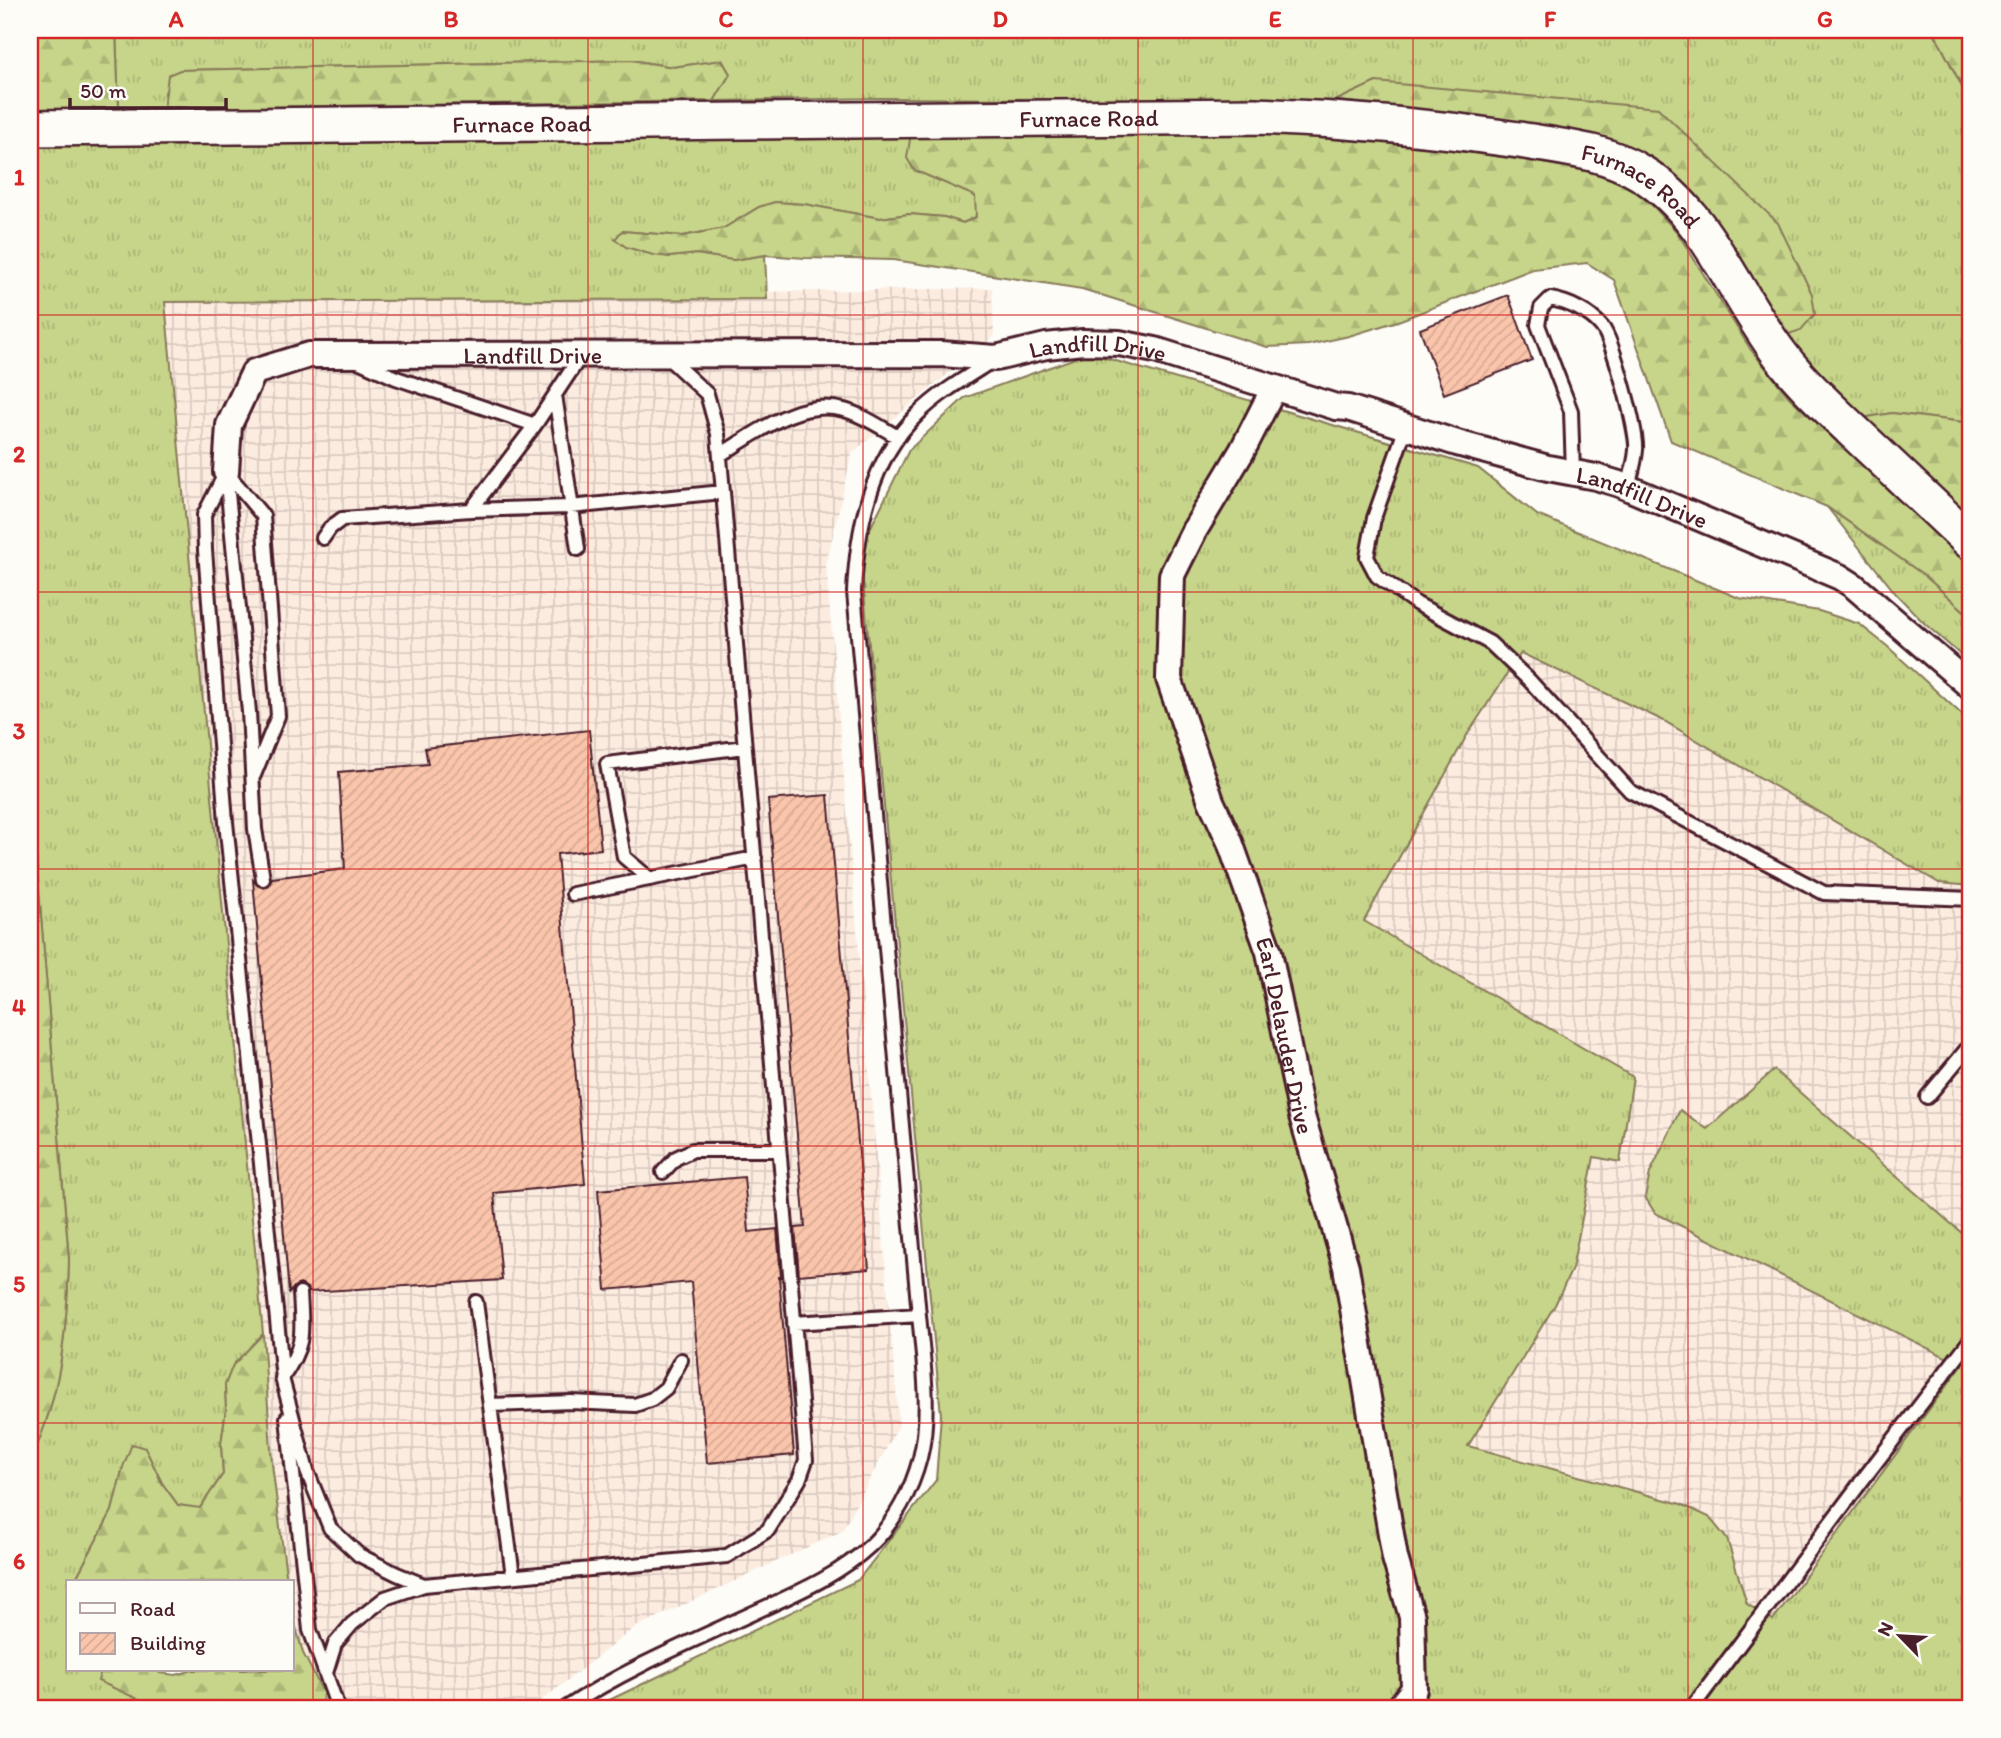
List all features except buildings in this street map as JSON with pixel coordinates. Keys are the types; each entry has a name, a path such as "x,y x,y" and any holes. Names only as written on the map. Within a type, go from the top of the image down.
{"main road":[{"name":"Furnace Road","path":"30,128 1255,116 1333,118 1411,125 1578,149 1617,161 1641,172 1678,202 1701,232 1782,357 1814,393 1971,542"}],"street":[{"name":"Landfill Drive","path":"226,472 229,425 254,372 309,355 941,354 996,358 1046,346 1083,342 1119,343 1155,350 1496,453 1628,487 1840,577 1854,586 1971,687"},
{"name":"Earl Delauder Drive","path":"1274,388 1172,575 1170,679 1212,801 1230,842 1269,952 1302,1116 1346,1267 1395,1558 1412,1617 1412,1702"}],"lane":[{"path":"1573,472 1571,411 1538,325 1541,307 1550,299 1563,301 1603,327 1626,392 1636,448 1628,487"},
{"path":"471,510 535,425 582,353"},
{"path":"326,1672 335,1644 352,1623 384,1598 424,1584 727,1556 768,1530 799,1480 806,1460 718,433 707,394 663,354"},
{"path":"342,355 396,378 535,425"},
{"path":"566,1708 594,1689 834,1574 849,1564 882,1533 909,1489 920,1457 926,1413 919,1315 854,592 859,529 871,491 898,437 918,414 996,358"},
{"path":"555,395 578,550"},
{"path":"720,455 780,419 810,408 844,410 863,417 898,437"},
{"path":"1406,427 1374,518 1367,557 1377,576 1417,604 1490,643 1529,680 1630,792 1824,893 1971,899"},
{"path":"226,472 263,516 278,716 253,779"},
{"path":"226,472 249,712 256,829 263,879"},
{"path":"226,472 204,515 226,822 310,1630 338,1708"},
{"path":"323,538 330,528 342,519 471,510 570,508 723,492"},
{"path":"650,879 624,857 607,764 745,747"},
{"path":"573,894 755,858"},
{"path":"1927,1097 1971,1044"},
{"path":"663,1172 676,1158 693,1150 779,1150"},
{"path":"282,1378 297,1358 302,1341 300,1293"},
{"path":"476,1303 513,1576"},
{"path":"794,1323 919,1315"},
{"path":"1692,1708 1971,1339"},
{"path":"490,1405 571,1402 635,1405 652,1399 666,1388 681,1360"},
{"path":"282,1378 307,1471 330,1528 359,1555 424,1584"}],"shaded area":[{"path":"992,288 994,336 852,453 826,565 899,1425 842,1531 634,1628 532,1708 288,1708 292,1672 294,1672 294,1580 280,1580 263,1334 165,302"},
{"path":"1521,653 1664,721 1939,883 1971,886 1971,1241 1774,1071 1706,1129 1680,1110 1650,1173 1645,1197 1655,1213 1962,1365 1773,1621 1747,1604 1727,1539 1681,1504 1467,1446 1555,1305 1572,1269 1594,1157 1619,1162 1364,922 1467,735"}],"green space":[{"path":"30,30 116,30 119,110 30,116"},
{"path":"116,30 592,30 592,34 666,30 1933,30 1971,104 1971,423 1892,413 1862,418 1783,336 1778,223 1376,82 1335,101 882,98 714,101 730,74 722,60 673,67 631,60 180,70 165,92 164,108 119,110"},
{"path":"592,30 666,30 666,31 591,34"},
{"path":"1933,30 1971,30 1971,104"},
{"path":"631,60 673,67 722,60 730,74 714,101 164,108 168,75 180,70"},
{"path":"1376,82 1658,108 1778,223 1812,294 1815,314 1801,330 1783,336 1742,269 1588,141 1335,101"},
{"path":"911,133 914,170 976,196 976,217 963,223 944,217 909,214 880,218 804,204 775,202 759,207 724,228 683,236 622,231 669,257 697,254 733,260 765,255 767,299 165,302 263,1334 233,1365 225,1385 226,1409 221,1444 223,1474 199,1509 178,1505 162,1483 145,1448 123,1467 112,1511 75,1580 66,1580 66,1672 101,1672 99,1681 158,1708 30,1708 30,1461 49,1412 60,1362 69,1260 30,780 30,142"},
{"path":"911,133 1173,133 1358,137 1537,162 1597,173 1626,183 1677,232 1751,350 1789,397 1971,565 1971,617 1924,575 1827,507 1671,441 1614,280 1587,263 1533,269 1398,321 1349,336 1308,345 1267,347 1082,289 894,260 765,255 733,260 697,254 669,257 626,247 615,239 622,231 683,236 724,228 759,207 775,202 804,204 880,218 909,214 944,217 963,223 976,217 975,196 914,170 907,158"},
{"path":"1089,353 1478,468 1537,515 1739,598 1819,611 1859,624 1971,723 1971,886 1939,883 1664,721 1521,653 1467,735 1364,921 1633,1077 1620,1162 1594,1157 1572,1269 1555,1305 1468,1446 1681,1504 1709,1517 1727,1539 1747,1604 1773,1620 1962,1365 1655,1213 1645,1197 1650,1173 1680,1110 1707,1129 1774,1070 1971,1241 1971,1708 593,1708 858,1580 936,1480 941,1415 860,549 909,450 964,398"},
{"path":"1892,413 1971,423 1971,530 1862,418"},
{"path":"1827,507 1924,575 1971,617 1971,664 1925,624 1897,595"},
{"path":"30,780 69,1260 60,1362 49,1412 30,1461"},
{"path":"263,1334 272,1464 287,1580 153,1580 148,1577 131,1580 75,1580 112,1511 132,1444 145,1448 162,1483 178,1505 200,1508 223,1474 221,1444 226,1409 225,1385 233,1365"},
{"path":"294,1620 303,1653 323,1692 322,1708 158,1708 98,1681 100,1672 159,1672 176,1675 186,1672 294,1672"}]}
